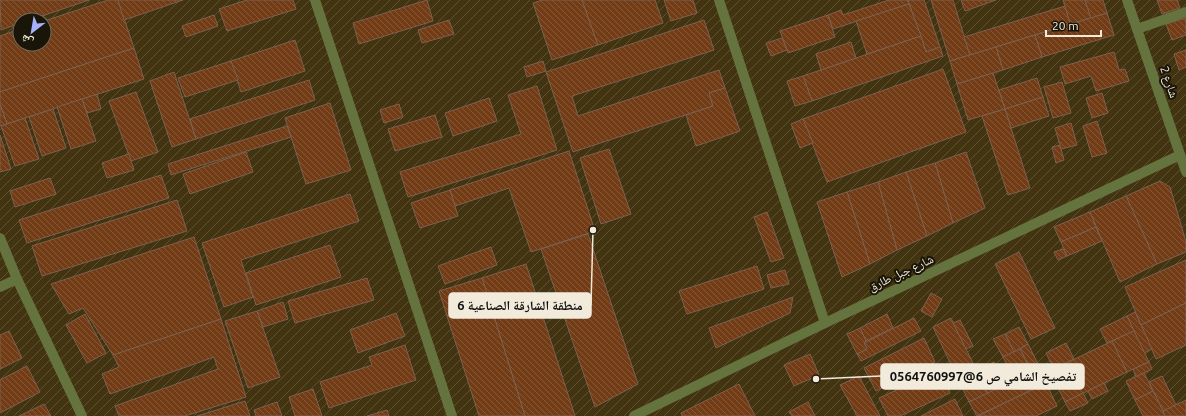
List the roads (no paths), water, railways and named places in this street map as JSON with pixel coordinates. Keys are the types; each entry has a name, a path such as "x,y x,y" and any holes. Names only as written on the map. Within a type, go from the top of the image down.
{"street":[{"path":"315,0 452,416"},
{"path":"719,0 825,323"},
{"name":"شارع 2","path":"1127,0 1186,172"},
{"path":"1137,29 1186,12"},
{"name":"شارع جبل طارق","path":"634,416 825,323 1180,155"},
{"path":"0,238 17,279 82,416"},
{"path":"0,287 17,279"}],"place":[{"name":"منطقة الشارقة الصناعية 6","path":"593,230"},
{"name":"تفصيخ الشامي ص 6@0564760997","path":"816,379"}]}
